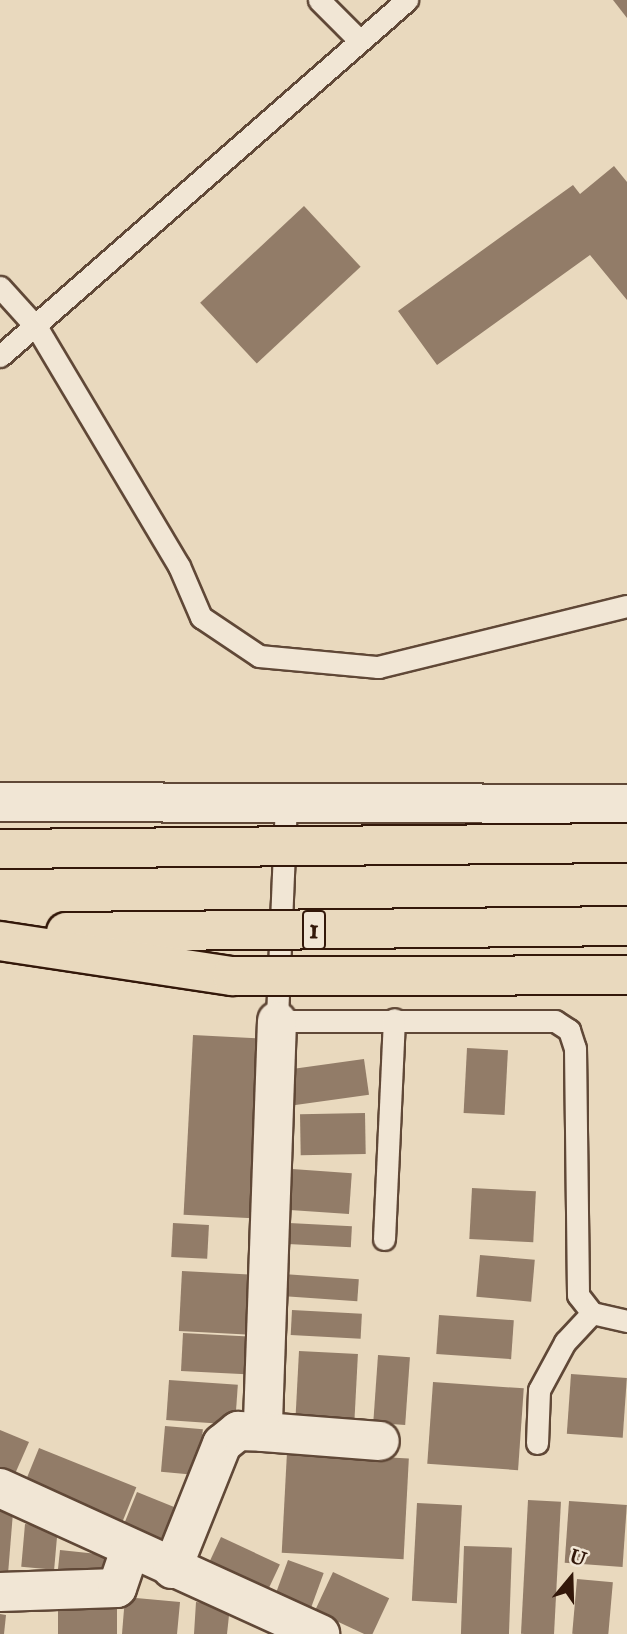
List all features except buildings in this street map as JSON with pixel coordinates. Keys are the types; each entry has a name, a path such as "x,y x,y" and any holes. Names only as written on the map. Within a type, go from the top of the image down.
{"highway":[{"path":"0,849 627,844"},
{"name":"1","path":"0,933 627,926"},
{"path":"0,941 232,976 627,975"}],"street":[{"path":"0,802 627,804"},
{"path":"263,1432 277,1021"},
{"path":"172,1569 222,1444 238,1431 380,1441"},
{"path":"0,1488 130,1550 320,1634"},
{"path":"0,1592 117,1588 130,1550"}],"lane":[{"path":"319,0 359,40"},
{"path":"0,356 37,328 107,257 407,0"},
{"path":"0,288 37,328 178,566 201,617 259,656 378,667 627,606"},
{"path":"286,803 277,1021 555,1021 569,1030 575,1048 578,1295 592,1312 627,1321"},
{"path":"384,1239 394,1019"},
{"path":"537,1443 539,1390 565,1342 592,1312"}]}
